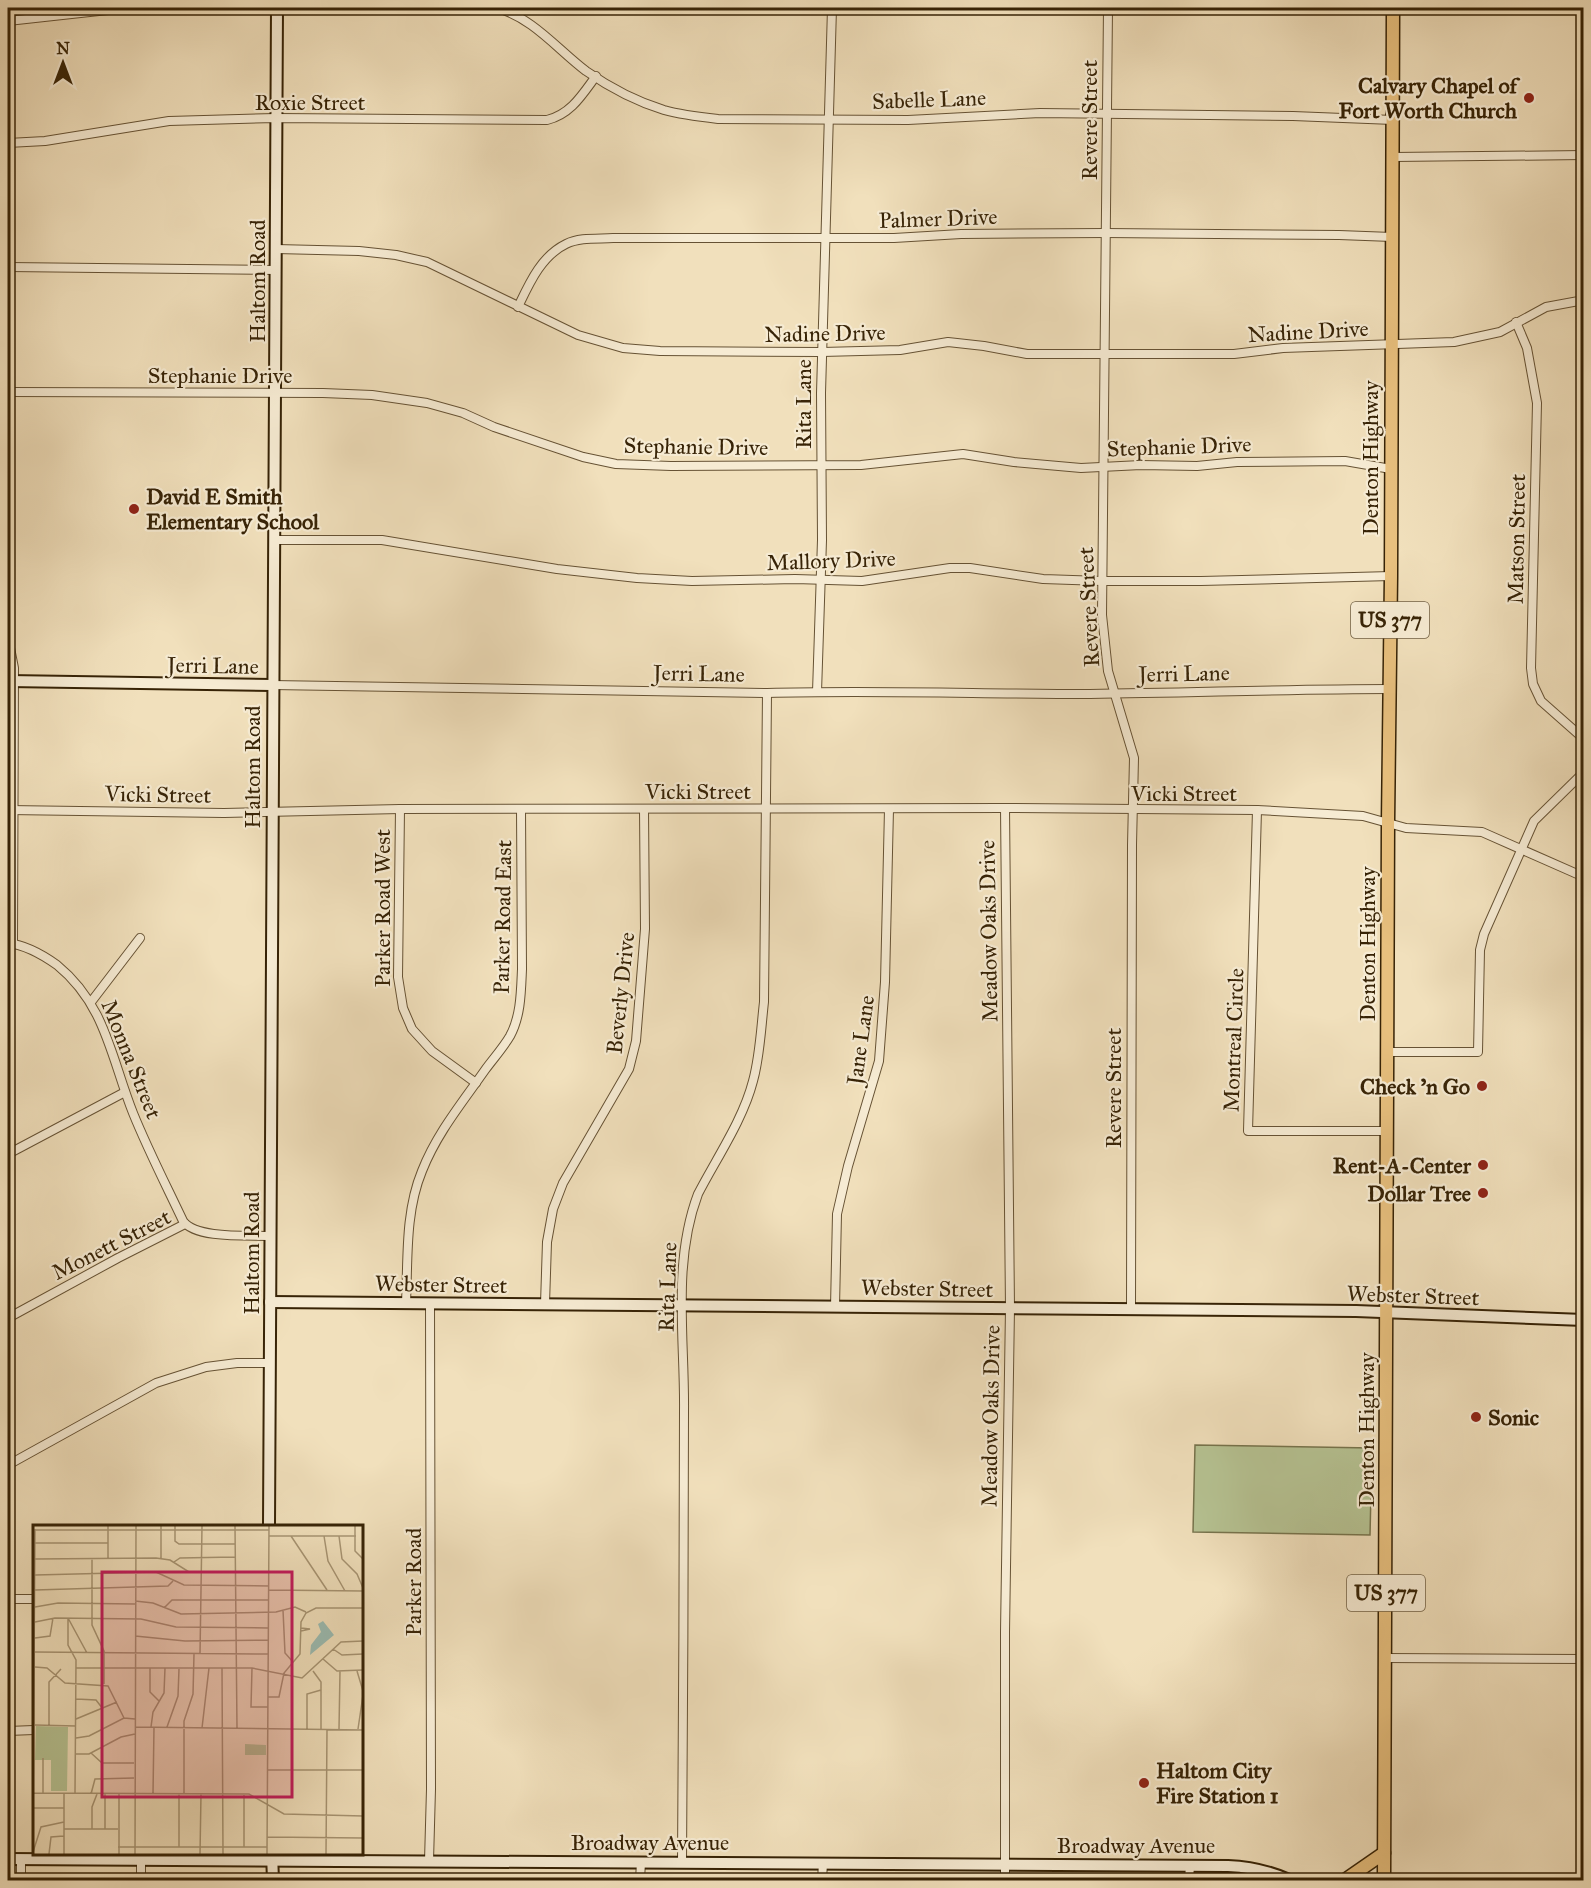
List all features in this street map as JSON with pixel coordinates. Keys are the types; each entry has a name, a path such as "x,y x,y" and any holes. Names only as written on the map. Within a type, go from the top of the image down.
{"main road":[{"name":"Haltom Road","path":"269,1525 277,8"},
{"name":"Denton Highway","path":"1384,1881 1394,8"},
{"name":"Jerri Lane","path":"11,681 272,685"},
{"name":"Webster Street","path":"270,1302 1356,1311 1584,1320"},
{"path":"1345,1881 1384,1853"},
{"name":"Broadway Avenue","path":"8,1859 141,1860 272,1857 429,1861 1190,1865 1254,1868 1275,1873 1289,1881"},
{"path":"272,1857 273,1881"}],"street":[{"path":"8,21 126,8"},
{"name":"Sabelle Lane","path":"497,8 512,12 525,20 587,71 622,92 663,110 718,119 966,118 1040,113 1293,116 1393,120"},
{"name":"Rita Lane","path":"817,692 821,579 822,352 832,8"},
{"name":"Revere Street","path":"1108,8 1102,615 1108,671 1134,758 1131,1310"},
{"name":"Roxie Street","path":"8,143 45,141 169,121 276,118 547,120 572,108 596,76"},
{"path":"1393,157 1584,155"},
{"name":"Palmer Drive","path":"518,307 531,280 542,264 567,243 581,240 894,238 961,234 1106,233 1392,237"},
{"name":"Nadine Drive","path":"276,249 359,251 396,255 427,262 578,335 622,348 660,351 900,350 948,342 1027,354 1234,354 1283,348 1454,342 1500,332 1546,307 1584,300"},
{"path":"8,267 276,270"},
{"name":"Matson Street","path":"1516,322 1527,348 1537,403 1531,668 1533,684 1541,701 1584,739"},
{"name":"Stephanie Drive","path":"8,392 372,395 427,403 463,413 494,427 583,457 616,464 821,465 894,462 963,454 1048,465 1103,467 1346,461 1391,469"},
{"name":"Mallory Drive","path":"274,540 382,540 557,569 637,578 692,581 821,579 862,581 950,568 970,568 1043,579 1102,581 1391,576"},
{"path":"8,638 14,668 11,681 10,943"},
{"name":"Jerri Lane","path":"272,685 767,693 1114,694 1390,689"},
{"name":"Rita Lane","path":"682,1862 685,1393 683,1253 692,1208 744,1107 753,1081 764,1002 767,693"},
{"path":"1388,1052 1478,1052 1480,950 1484,934 1520,848 1534,821 1584,772"},
{"name":"Meadow Oaks Drive","path":"1005,808 1010,1308 1005,1632 1005,1881"},
{"name":"Vicki Street","path":"10,810 272,812 400,809 1257,810 1363,816 1406,828 1482,832 1584,877"},
{"name":"Parker Road West","path":"400,809 398,977 403,1008 412,1029 432,1051 476,1083"},
{"name":"Beverly Drive","path":"545,1304 547,1242 553,1209 563,1183 629,1069 636,1041 645,928 644,809"},
{"name":"Jane Lane","path":"835,1307 837,1214 848,1166 879,1061 885,982 890,809"},
{"name":"Parker Road East","path":"476,1083 510,1037 517,1017 521,993 521,810"},
{"name":"Montreal Circle","path":"1257,810 1248,1131 1388,1131"},
{"path":"91,1002 140,938"},
{"name":"Monna Street","path":"10,943 49,959 70,976 91,1002 118,1064 125,1092 185,1224"},
{"path":"406,1303 408,1231 413,1199 421,1172 441,1132 476,1083"},
{"path":"8,1152 125,1092"},
{"name":"Monett Street","path":"8,1318 185,1224 192,1230 218,1234 270,1236"},
{"name":"Parker Road","path":"429,1861 431,1789 430,1303"},
{"path":"8,1465 156,1383 206,1367 270,1363"},
{"path":"8,1599 33,1599"},
{"path":"1385,1658 1584,1659"},
{"path":"8,1731 33,1730"},
{"path":"21,1859 21,1881"},
{"path":"141,1860 141,1881"},
{"path":"640,1881 641,1862"},
{"path":"822,1881 823,1863"},
{"path":"1189,1881 1190,1865"}],"green space":[{"path":"1195,1445 1372,1448 1370,1535 1193,1532"}],"place":[{"name":"Calvary Chapel of Fort Worth Church","path":"1529,98"},
{"name":"David E Smith Elementary School","path":"134,509"},
{"name":"Check ’n Go","path":"1482,1086"},
{"name":"Rent-A-Center","path":"1483,1165"},
{"name":"Dollar Tree","path":"1483,1193"},
{"name":"Sonic","path":"1476,1417"},
{"name":"Haltom City Fire Station 1","path":"1144,1783"}]}
